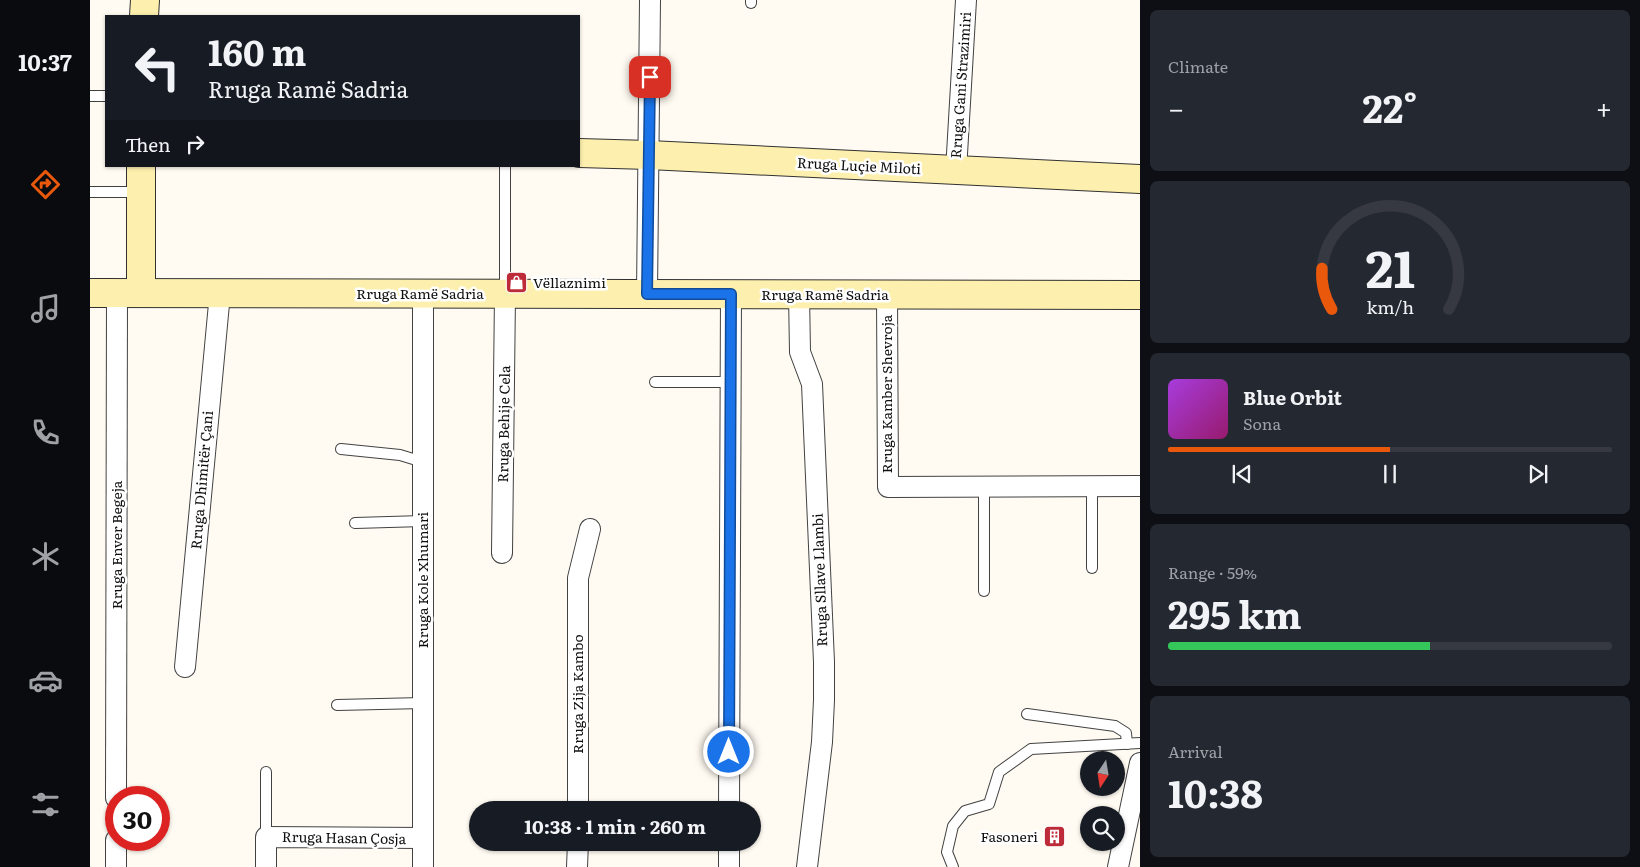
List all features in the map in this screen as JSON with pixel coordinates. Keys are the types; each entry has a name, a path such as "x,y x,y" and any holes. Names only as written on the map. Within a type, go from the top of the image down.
{"street":[{"path":"144,15 145,0"},
{"path":"647,294 650,0"},
{"name":"Rruga Gani Strazimiri","path":"956,170 966,0"},
{"name":"Rruga Luçie Miloti","path":"580,153 649,154 1140,179"},
{"path":"129,293 141,179"},
{"name":"Rruga Ramë Sadria","path":"90,293 1140,295"},
{"name":"Rruga Enver Begeja","path":"116,786 129,293"},
{"name":"Rruga Dhimitër Çani","path":"185,667 220,293"},
{"name":"Rruga Kole Xhumari","path":"422,867 423,294"},
{"name":"Rruga Behije Cela","path":"502,553 505,294"},
{"path":"729,801 731,294"},
{"name":"Rruga Sllave Llambi","path":"799,294 800,352 812,384 824,662 822,742 807,867"},
{"name":"Rruga Kamber Shevroja","path":"887,295 888,487 1140,486"},
{"name":"Rruga Zija Kambo","path":"578,801 578,578 590,529"},
{"path":"1118,867 1140,763"},
{"name":"Rruga Hasan Çosja","path":"266,867 266,837 422,838"},
{"path":"116,851 116,867"},
{"path":"578,851 578,867"},
{"path":"729,851 729,867"}],"lane":[{"path":"90,96 105,96"},
{"path":"505,167 505,294"},
{"path":"90,192 141,179"},
{"path":"655,382 731,382"},
{"path":"341,449 400,455 423,462"},
{"path":"1092,486 1092,568"},
{"path":"984,487 984,591"},
{"path":"355,523 423,520"},
{"path":"337,705 423,703"},
{"path":"1027,714 1114,726 1126,733 1127,744"},
{"path":"953,867 948,852 953,826 965,811 989,804 999,772 1031,749 1140,743"},
{"path":"266,772 266,837"}],"place":[{"name":"Vëllaznimi","path":"517,283"},
{"name":"Fasoneri","path":"1054,837"}],"route":[{"path":"650,77 647,294 731,294 729,752"}]}
